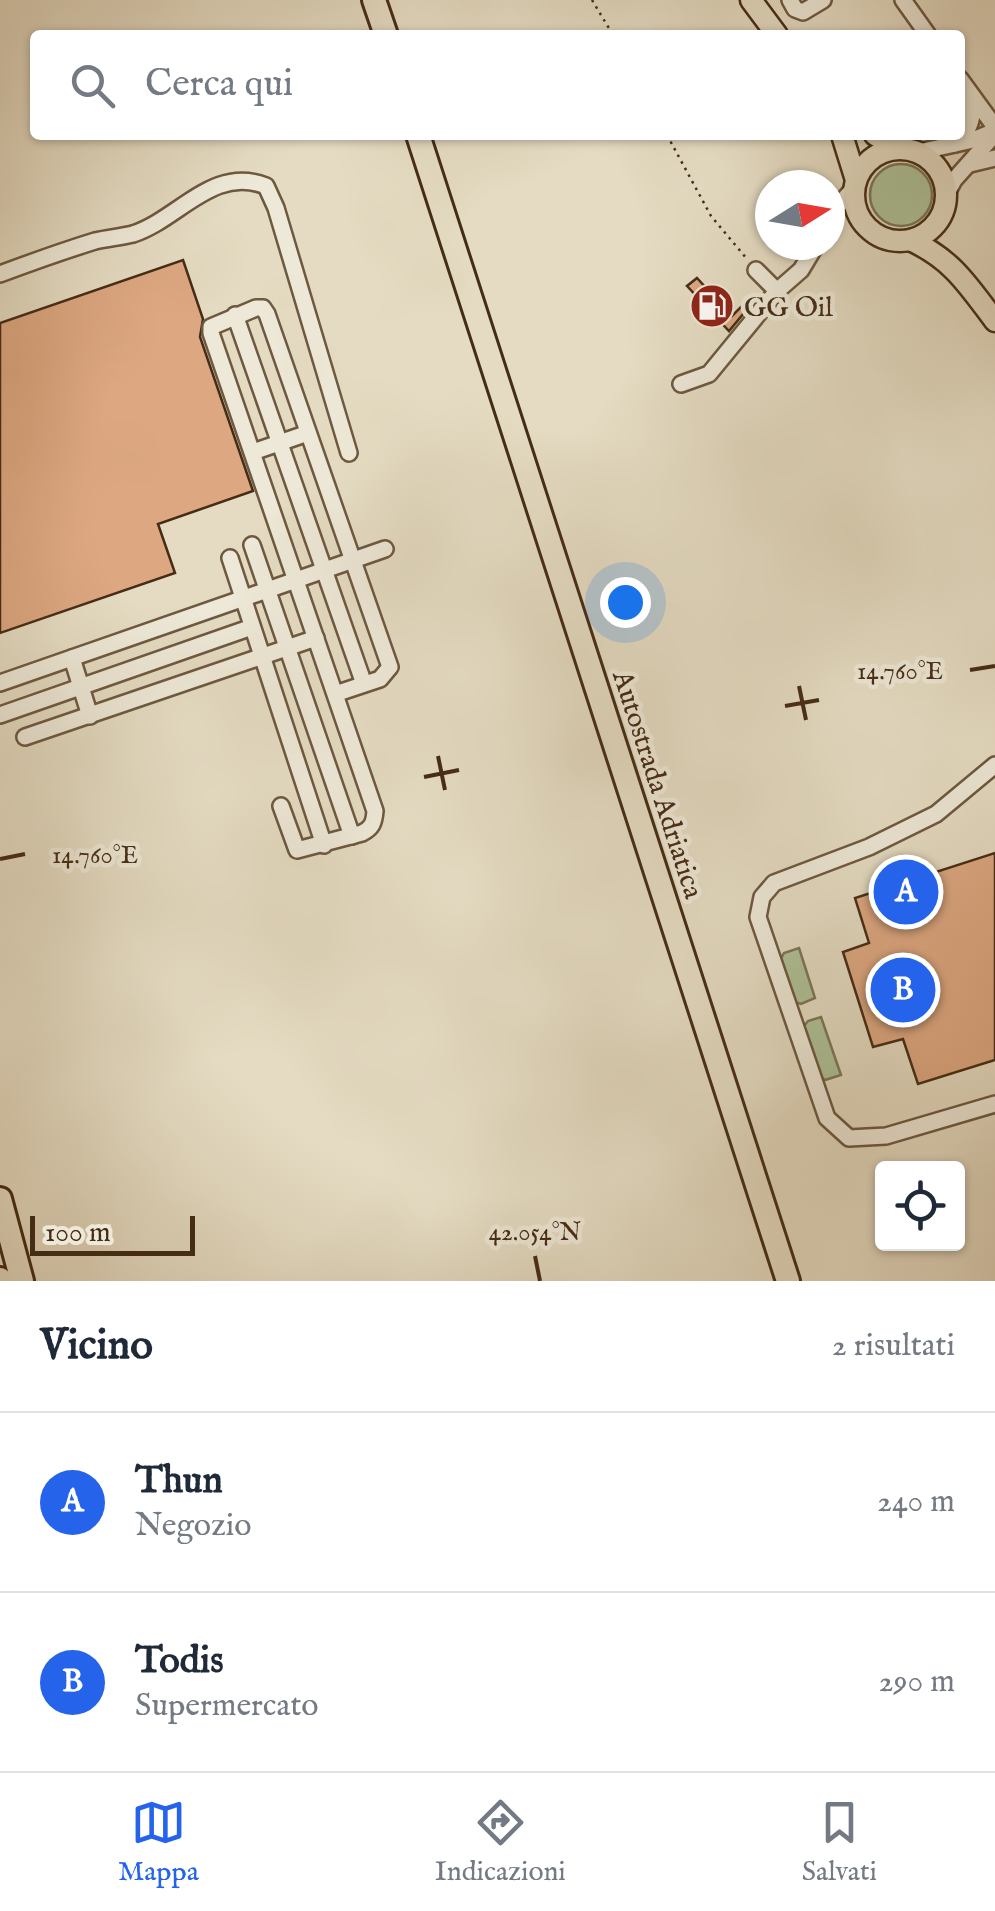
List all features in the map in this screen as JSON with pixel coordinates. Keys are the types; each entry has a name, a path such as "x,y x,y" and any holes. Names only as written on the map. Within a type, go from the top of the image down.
{"highway":[{"path":"374,0 384,30"},
{"path":"390,0 400,30"},
{"name":"Autostrada Adriatica","path":"420,140 788,1281"},
{"name":"Autostrada Adriatica","path":"436,140 804,1281"},
{"path":"0,1199 22,1281"}],"main road":[{"path":"751,0 773,30"},
{"path":"843,140 862,221 883,238 910,240 932,250 954,267 995,321"},
{"path":"884,140 897,148 919,152 939,170 954,267"},
{"path":"855,192 865,164 879,153 897,148"},
{"path":"910,240 929,231 944,205"}],"street":[{"path":"790,0 803,12 823,0"},
{"path":"903,0 924,30"},
{"path":"965,86 995,131"},
{"path":"965,134 974,112 972,96"},
{"path":"919,152 995,131"},
{"path":"944,205 954,180 995,131"},
{"path":"955,144 959,140"},
{"path":"970,164 995,158"},
{"path":"0,274 100,240 134,234 187,200 222,184 246,180 266,186 276,208 349,453"},
{"path":"845,202 855,192"},
{"path":"681,384 709,374 806,260"},
{"path":"756,270 776,291"},
{"path":"281,806 297,850 371,828 375,811 211,333 217,322 256,308 263,308 267,314 390,667 380,679 335,694"},
{"path":"235,315 364,684"},
{"path":"253,452 308,433"},
{"path":"252,545 352,836"},
{"path":"0,683 385,550"},
{"path":"230,558 324,844"},
{"path":"0,715 252,627"},
{"path":"24,737 316,638"},
{"path":"72,658 90,716"},
{"path":"995,765 936,814 870,846 774,883 762,897 758,918 827,1118 849,1138 886,1136 995,1104"}],"path":[{"path":"592,0 611,30"},
{"path":"670,140 711,216 756,270"}],"green space":[{"path":"901,164 923,173 932,195 923,217 901,226 879,217 870,195 879,173"},
{"path":"799,948 815,998 801,1004 795,1002 781,958"},
{"path":"821,1017 841,1075 825,1080 804,1026"}],"building":[{"path":"183,260 203,319 200,337 253,491 158,524 175,573 0,633 0,323"},
{"path":"697,278 732,316 744,304 748,308 729,331 687,286"},
{"path":"995,853 995,1060 918,1084 903,1039 873,1047 843,952 869,943 855,898"}],"place":[{"name":"GG Oil","path":"712,306"},
{"name":"Thun","path":"906,892"},
{"name":"Todis","path":"903,990"}]}
